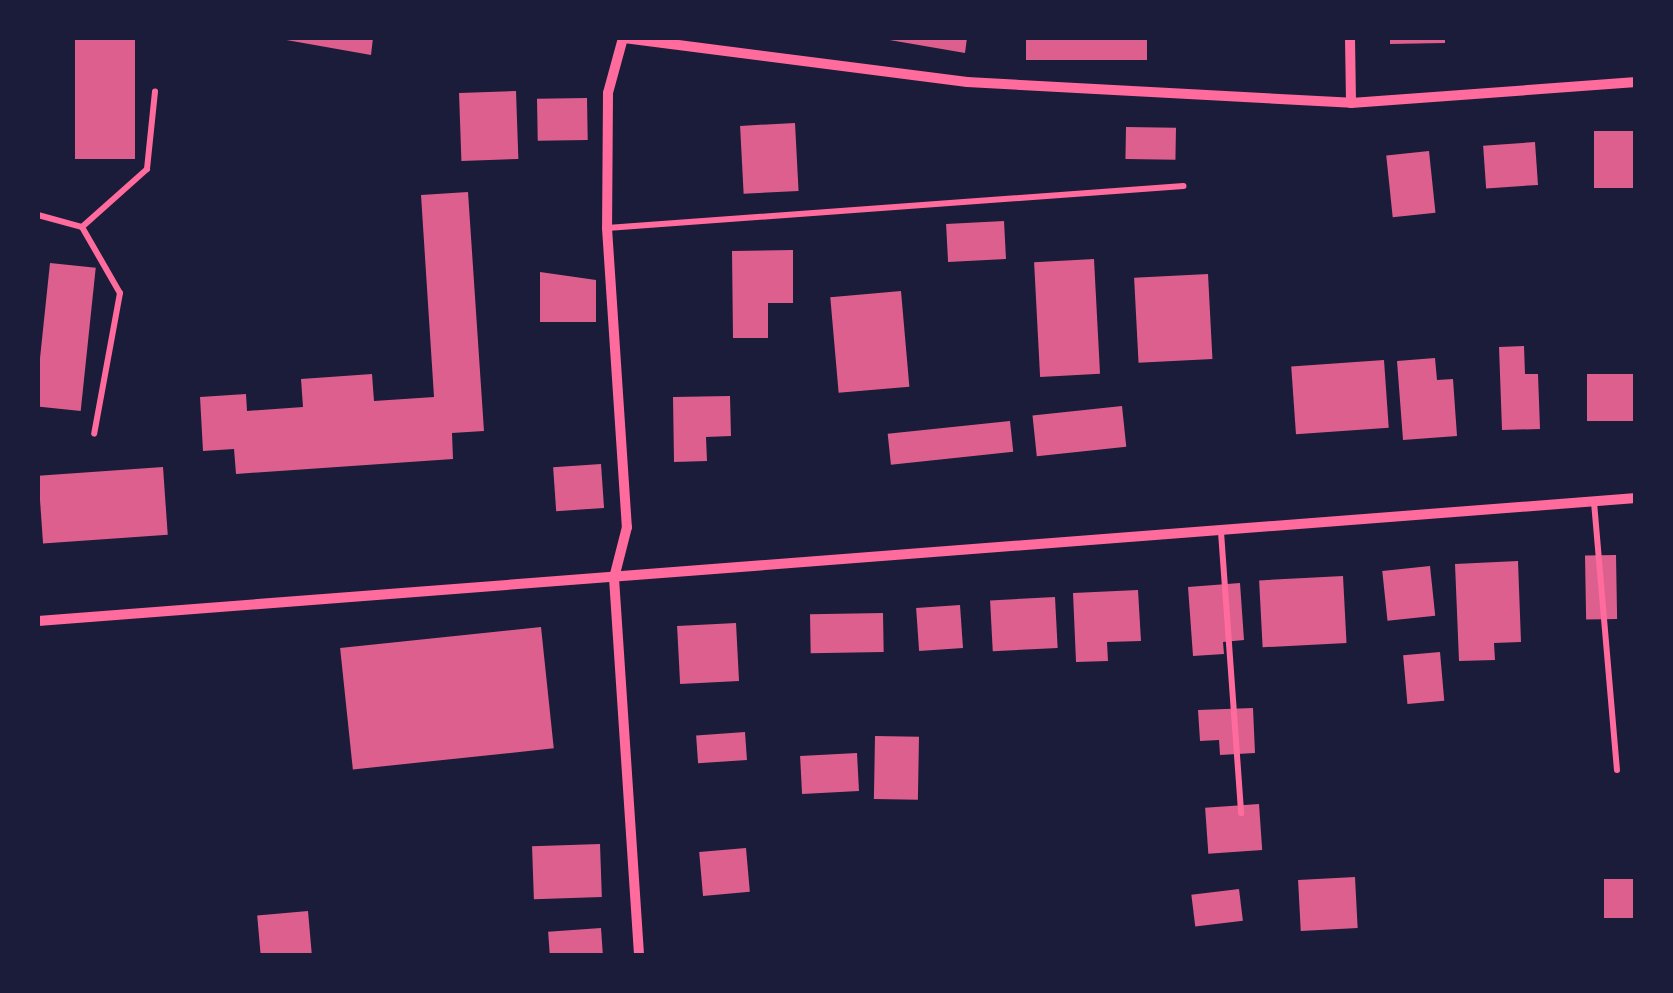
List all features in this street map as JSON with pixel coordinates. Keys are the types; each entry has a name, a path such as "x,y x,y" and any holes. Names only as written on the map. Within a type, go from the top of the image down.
{"street":[{"path":"639,956 614,578 627,526 607,228 608,93 623,38 967,82 1351,102 1636,82"},
{"path":"1350,38 1351,102"},
{"path":"38,622 1636,498"}],"lane":[{"path":"82,227 148,169 155,91"},
{"path":"607,228 1183,186"},
{"path":"38,215 82,227 120,292 94,434"},
{"path":"1594,501 1617,770"},
{"path":"1220,532 1240,812"}],"building":[{"path":"75,38 135,38 135,159 75,159"},
{"path":"275,38 373,38 371,55"},
{"path":"878,38 967,38 965,53"},
{"path":"1026,38 1147,38 1147,60 1026,60"},
{"path":"1390,38 1445,38 1445,43 1390,44"},
{"path":"516,91 518,159 461,161 459,93"},
{"path":"587,98 588,140 538,141 537,99"},
{"path":"795,123 799,191 744,194 740,126"},
{"path":"1126,127 1176,128 1175,160 1125,159"},
{"path":"1594,131 1636,131 1636,188 1594,188"},
{"path":"1535,142 1538,185 1486,189 1483,146"},
{"path":"1429,151 1435,213 1393,217 1386,155"},
{"path":"468,192 484,431 452,433 453,459 236,474 234,449 203,451 200,397 246,394 247,411 303,407 301,379 372,374 374,401 434,397 421,195"},
{"path":"1004,221 1006,259 948,262 946,224"},
{"path":"793,250 793,303 768,303 768,338 733,338 732,251"},
{"path":"1094,259 1100,374 1040,377 1034,262"},
{"path":"50,263 96,268 81,411 38,407"},
{"path":"540,272 596,280 596,322 540,322"},
{"path":"1208,274 1212,359 1139,363 1134,278"},
{"path":"901,291 909,387 839,393 830,297"},
{"path":"1524,346 1525,374 1538,374 1540,429 1502,430 1499,347"},
{"path":"1435,358 1437,380 1453,379 1457,436 1403,440 1397,361"},
{"path":"1384,360 1389,428 1296,434 1291,366"},
{"path":"1587,374 1636,374 1636,421 1587,421"},
{"path":"730,396 731,436 706,437 707,461 674,462 673,397"},
{"path":"1122,406 1126,447 1037,456 1032,415"},
{"path":"1010,421 1013,452 891,465 888,434"},
{"path":"601,464 604,508 556,511 553,467"},
{"path":"163,467 168,535 43,544 38,476"},
{"path":"1616,555 1617,619 1586,620 1585,556"},
{"path":"1518,561 1521,642 1494,643 1495,660 1459,661 1455,564"},
{"path":"1430,566 1435,616 1387,621 1382,571"},
{"path":"1343,576 1347,643 1263,647 1259,580"},
{"path":"1240,583 1244,640 1223,642 1224,654 1193,656 1188,587"},
{"path":"1138,590 1141,641 1107,642 1108,661 1076,662 1073,593"},
{"path":"1055,597 1058,648 993,651 990,600"},
{"path":"960,605 963,648 919,651 916,608"},
{"path":"883,613 884,652 811,653 810,614"},
{"path":"736,623 739,681 680,684 677,626"},
{"path":"541,627 554,748 353,769 340,648"},
{"path":"1440,652 1444,701 1407,704 1403,655"},
{"path":"1253,708 1255,753 1220,755 1219,740 1200,741 1198,710"},
{"path":"745,732 747,760 698,763 696,735"},
{"path":"875,736 919,737 918,800 874,799"},
{"path":"857,753 859,791 802,794 800,756"},
{"path":"1259,804 1262,850 1208,854 1205,808"},
{"path":"600,844 602,897 534,899 532,846"},
{"path":"746,848 750,892 703,896 699,852"},
{"path":"1355,877 1358,928 1301,931 1298,880"},
{"path":"1604,879 1636,879 1636,918 1604,918"},
{"path":"1239,889 1243,921 1195,927 1191,895"},
{"path":"308,911 312,956 261,956 257,915"},
{"path":"601,928 603,956 550,956 548,932"}]}
